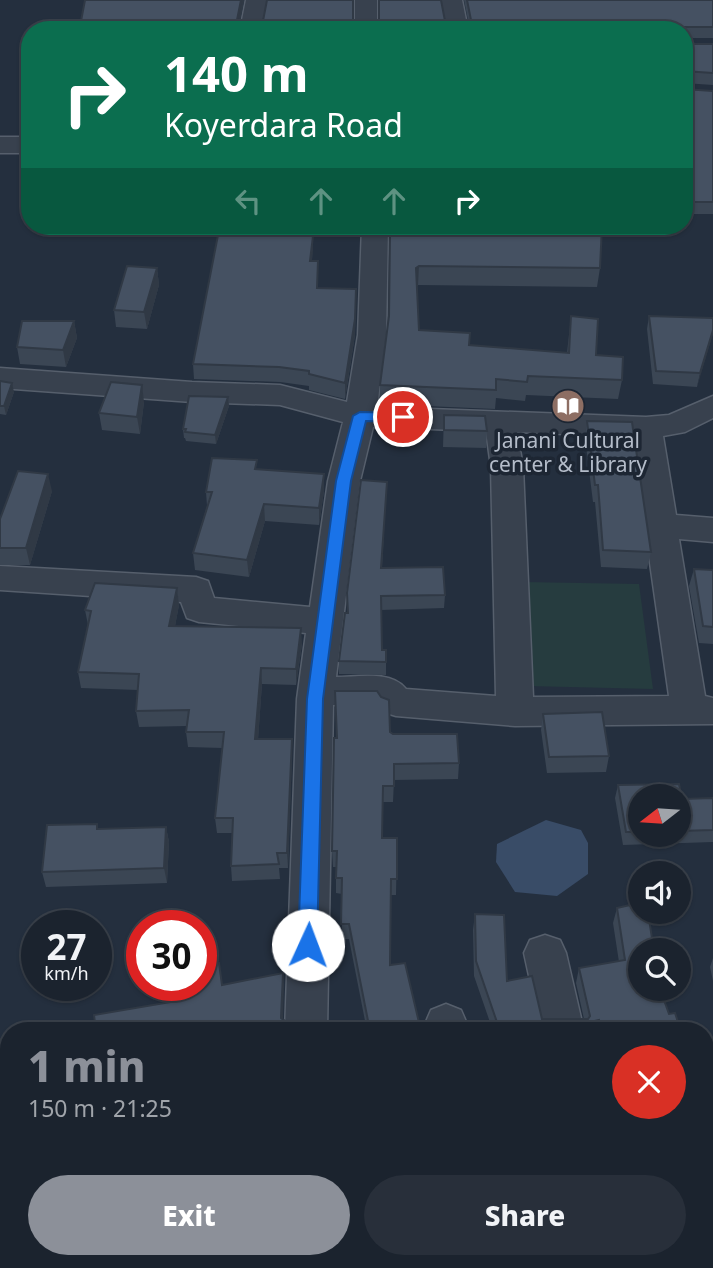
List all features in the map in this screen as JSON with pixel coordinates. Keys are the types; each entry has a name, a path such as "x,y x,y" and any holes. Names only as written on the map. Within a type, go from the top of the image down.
{"street":[{"path":"253,21 257,0"},
{"path":"366,0 366,21"},
{"path":"450,0 455,21"},
{"path":"0,145 21,145"},
{"path":"306,1022 316,691 344,481 360,416 372,335 375,235"},
{"path":"0,378 192,392 280,395 360,416 500,422 646,427 674,425 713,405"},
{"path":"500,422 507,467 515,712"},
{"path":"316,691 387,691 396,702 515,712 701,710 659,526 646,427"},
{"path":"659,526 713,530"},
{"path":"0,578 196,590 199,609 325,622"},
{"path":"545,953 561,1022"}],"green space":[{"path":"522,582 639,584 653,689 527,686"}],"water":[{"path":"546,820 581,830 588,843 588,874 557,896 515,892 496,862 497,844"}],"building":[{"path":"85,0 241,0 237,20 263,21 81,21"},
{"path":"267,0 353,0 353,20 379,20 379,0 441,0 445,21 263,21"},
{"path":"467,0 713,0 713,27 693,27 693,21 445,21 471,20"},
{"path":"693,44 713,44 713,73 693,72"},
{"path":"693,90 713,91 713,202 693,202"},
{"path":"218,235 313,236 310,261 318,261 317,288 356,289 355,319 345,383 309,374 309,371 279,367 193,364"},
{"path":"390,235 602,235 600,268 419,266 416,268 419,330 470,333 469,345 569,353 571,316 598,319 596,355 623,357 622,380 528,376 527,382 496,379 496,390 380,385 389,316"},
{"path":"127,266 157,268 144,312 114,310"},
{"path":"649,316 713,318 713,330 700,373 656,371"},
{"path":"22,321 74,321 63,350 17,347"},
{"path":"0,381 12,383 4,406 0,406"},
{"path":"111,382 142,385 137,417 99,413"},
{"path":"189,396 228,397 215,435 185,432 186,429 183,429"},
{"path":"444,415 485,416 487,431 444,430"},
{"path":"587,421 632,422 651,552 603,550 598,485 595,485"},
{"path":"212,458 257,460 255,469 324,474 319,508 264,504 247,560 193,553 212,492 206,492"},
{"path":"18,471 48,474 26,548 0,548 0,519"},
{"path":"361,480 387,482 381,568 443,567 445,595 381,596 382,650 386,650 386,662 339,661 345,613 348,613 347,593"},
{"path":"694,569 713,570 713,627 703,626"},
{"path":"95,583 177,588 169,626 301,628 296,669 261,668 255,739 292,739 287,853 277,853 279,864 231,866 233,818 215,818 224,732 186,732 189,710 136,711 139,674 78,672 91,611 85,610"},
{"path":"335,691 377,691 381,697 389,700 390,732 393,734 457,734 459,763 394,764 394,786 383,786 382,838 397,838 397,879 391,879 390,965 405,963 419,1022 368,1022 349,924 341,924 342,878 336,878 337,851 332,851 334,738 337,738"},
{"path":"602,712 609,756 549,757 543,714"},
{"path":"618,785 628,785 628,832 626,832"},
{"path":"713,798 713,830 691,831 691,799"},
{"path":"97,824 97,829 166,827 164,868 42,872 47,825"},
{"path":"628,905 628,924 650,924 652,938 628,938 628,1001 664,1001 669,1014 675,1013 678,1022 497,1022 476,961 475,914 504,915 507,981 532,976 542,1019 588,1019 590,1016 579,968 625,960 617,908"},
{"path":"217,963 222,985 283,973 281,1018 285,1021 282,1022 95,1022 94,1015 171,1002 217,1001"}],"place":[{"name":"Janani Cultural center & Library","path":"568,406"}],"route":[{"path":"308,945 315,699 344,481 360,416 403,417"}]}
